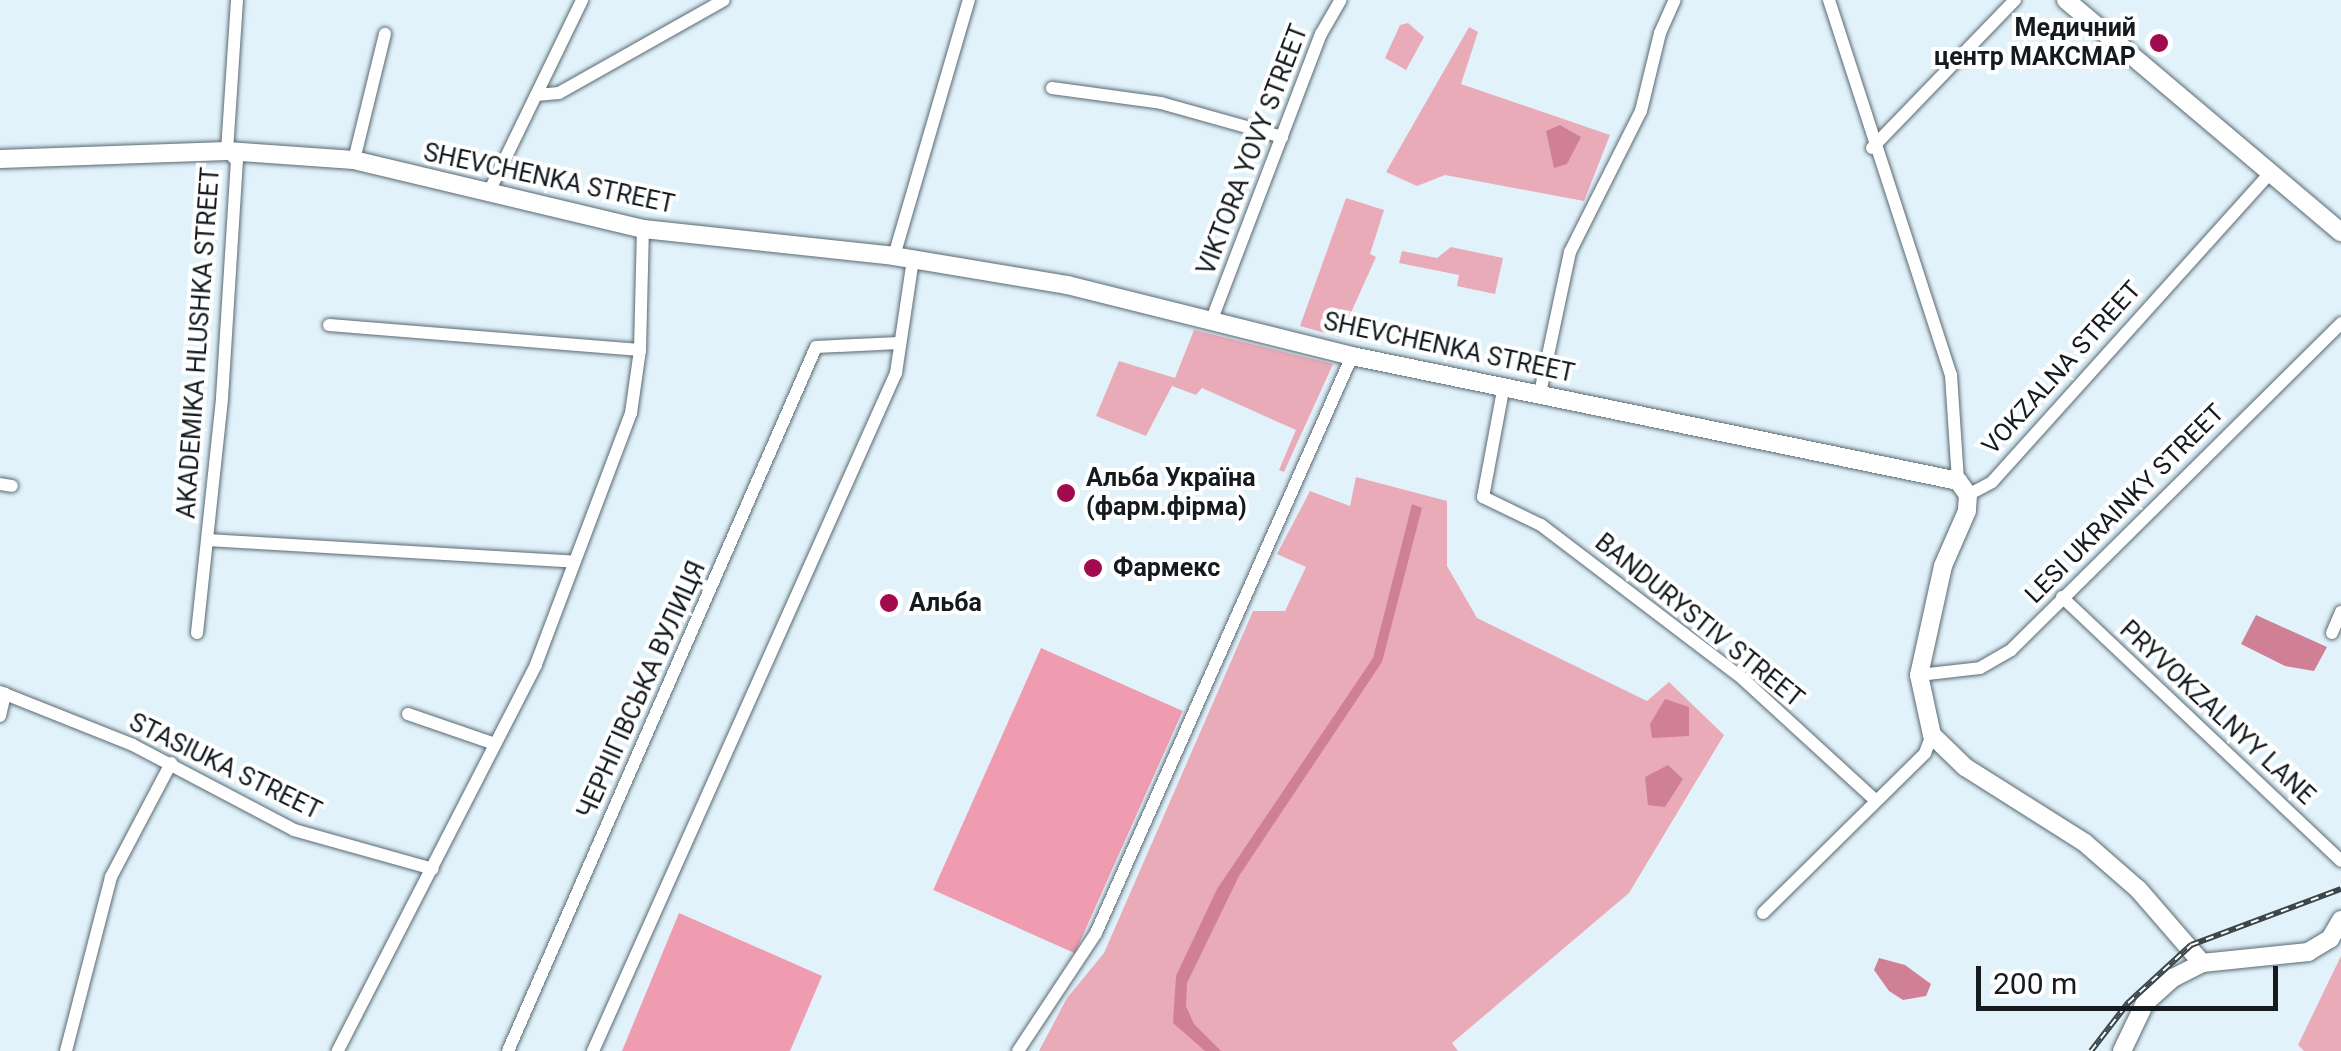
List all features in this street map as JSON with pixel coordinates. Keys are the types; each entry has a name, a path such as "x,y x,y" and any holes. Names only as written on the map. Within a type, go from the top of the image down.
{"main road":[{"path":"2066,0 2341,232"},
{"name":"SHEVCHENKA STREET","path":"0,159 227,151 354,160 642,229 904,258 1212,319 1352,356 1504,385 1963,488"},
{"path":"1963,488 1919,675 1932,736 1964,767 2085,843 2138,889 2202,963"},
{"path":"2122,1051 2145,1003 2202,963 2308,952 2330,940 2341,920"}],"street":[{"name":"AKADEMIKA HLUSHKA STREET","path":"197,633 209,540 236,161 227,151 237,0"},
{"path":"488,194 582,0"},
{"path":"536,94 560,93 724,0"},
{"path":"593,1051 896,373 904,258 969,0"},
{"name":"VIKTORA YOVY STREET","path":"1212,319 1282,137 1341,0"},
{"path":"1540,393 1570,252 1641,111 1660,33 1675,0"},
{"path":"1828,0 1872,148 1951,375 1963,488"},
{"path":"1872,148 2014,0"},
{"path":"354,160 385,34"},
{"path":"1052,88 1160,103 1282,137"},
{"name":"VOKZALNA STREET","path":"1963,488 1992,482 2271,172"},
{"path":"338,1051 536,665 631,414 640,350 642,229"},
{"name":"LESI UKRAINKY STREET","path":"1919,675 1980,668 2011,650 2341,323"},
{"path":"329,325 640,350"},
{"name":"ЧЕРНІГІВСЬКА ВУЛИЦЯ","path":"508,1051 816,347 899,343"},
{"path":"1018,1051 1096,933 1352,356"},
{"name":"BANDURYSTIV STREET","path":"1504,385 1483,497 1541,525 1743,678 1874,800"},
{"name":"AKADEMIKA HLUSHKA STREET","path":"209,540 574,562"},
{"name":"PRYVOKZALNYY LANE","path":"2062,597 2341,861"},
{"path":"2332,633 2341,612"},
{"path":"0,716 2,693"},
{"name":"STASIUKA STREET","path":"2,693 171,763 294,830 433,870"},
{"path":"408,714 495,744"},
{"path":"1764,913 1925,752 1932,736"},
{"path":"66,1051 111,877 171,763"}],"shaded area":[{"path":"1408,23 1424,37 1406,70 1385,58 1400,25"},
{"path":"1469,27 1478,32 1461,84 1610,135 1584,201 1445,175 1417,186 1386,172"},
{"path":"1560,125 1581,137 1567,164 1554,168 1546,131"},
{"path":"1346,198 1384,210 1370,254 1376,257 1340,337 1300,326"},
{"path":"1451,247 1503,258 1495,294 1457,286 1459,275 1399,263 1402,251 1437,258"},
{"path":"1194,330 1333,364 1284,472 1279,470 1296,430 1202,388 1196,395 1172,386 1146,436 1096,416 1119,361 1175,378"},
{"path":"1356,477 1447,501 1447,566 1477,618 1647,701 1669,682 1724,735 1629,893 1452,1043 1458,1051 1039,1051 1067,998 1104,953 1253,611 1285,611 1306,567 1277,554 1310,491 1350,506"},
{"path":"1412,504 1422,508 1382,662 1239,876 1187,983 1186,1006 1194,1024 1221,1051 1205,1051 1173,1023 1176,976 1217,889 1373,658"},
{"path":"2256,615 2327,647 2314,671 2285,666 2241,644"},
{"path":"1041,648 1183,711 1075,953 933,890"},
{"path":"1665,699 1689,707 1689,736 1652,738 1650,724"},
{"path":"1668,765 1683,779 1665,807 1648,805 1645,777"},
{"path":"679,913 822,976 790,1051 622,1051"},
{"path":"2341,956 2341,1051 2304,1051 2298,1045"},
{"path":"1879,958 1905,965 1931,984 1926,996 1903,1000 1889,991 1874,970"}],"railway":[{"path":"2091,1051 2128,1003 2191,945 2341,889"}],"place":[{"name":"Медичний центр МАКСМАР","path":"2159,43"},
{"name":"Альба Україна (фарм.фірма)","path":"1066,493"},
{"name":"Фармекс","path":"1093,568"},
{"name":"Альба","path":"889,603"}]}
